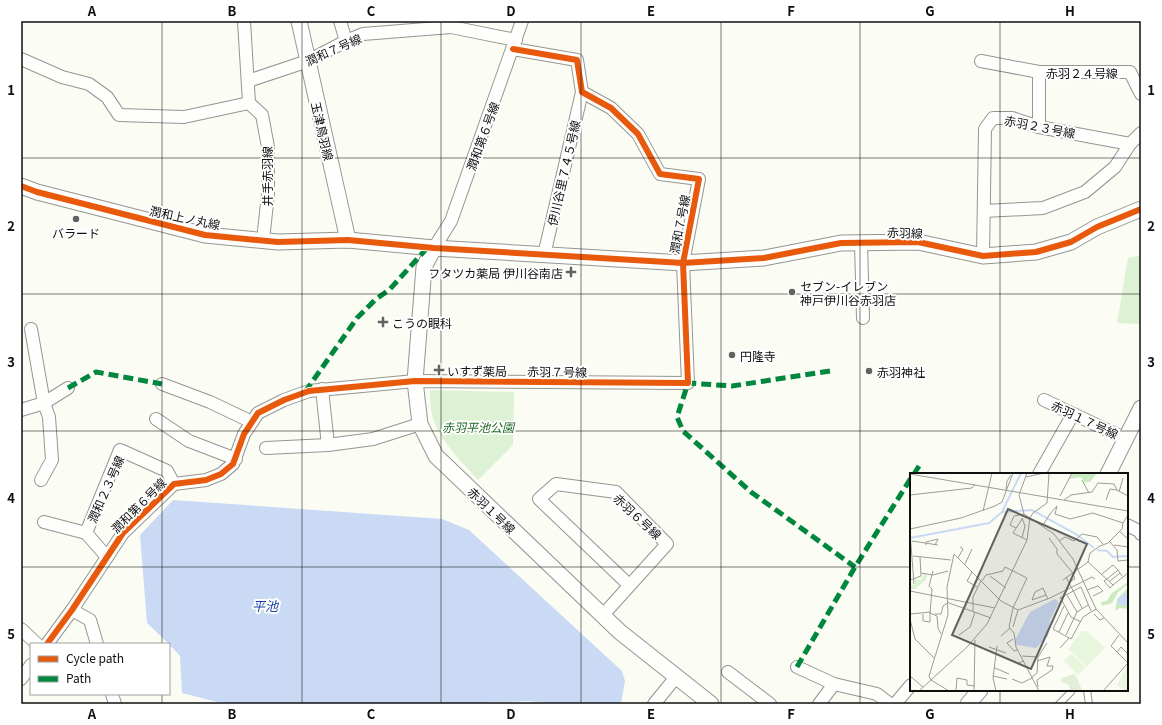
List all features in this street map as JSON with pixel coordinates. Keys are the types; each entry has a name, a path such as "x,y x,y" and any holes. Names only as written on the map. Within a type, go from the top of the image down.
{"street":[{"path":"21,59 62,77 88,84 107,97 119,115 184,117 249,103 244,21"},
{"name":"玉津鳥羽線","path":"299,21 348,240"},
{"path":"340,21 346,41"},
{"name":"潤和第６号線","path":"434,248 451,221 522,21"},
{"name":"潤和７号線","path":"248,81 308,61 362,34 451,24 514,44 577,60 582,92 611,108 638,134 660,174 699,179 683,263"},
{"path":"981,61 1039,72"},
{"name":"赤羽２４号線","path":"1039,127 1039,72 1130,72 1141,94"},
{"name":"伊川谷里７４５号線","path":"544,255 582,92"},
{"name":"井手赤羽線","path":"249,103 262,115 268,147 268,194 263,240"},
{"name":"赤羽２３号線","path":"983,256 985,129 993,118 1012,118 1039,127 1130,144"},
{"path":"984,210 1043,208 1085,192 1115,167 1130,144 1141,133"},
{"name":"潤和上ノ丸線","path":"21,186 37,192 205,235 278,242 348,240 434,248 544,255"},
{"path":"21,197 37,192"},
{"name":"赤羽線","path":"544,255 683,263 764,258 841,243 918,242 983,256 1036,252 1070,242 1097,227 1141,208"},
{"path":"861,243 863,318"},
{"name":"赤羽１号線","path":"434,248 424,267 416,381 420,424 436,456 620,632 711,704"},
{"name":"赤羽７号線","path":"305,392 322,389 416,381 688,383 683,263"},
{"path":"31,329 44,403 49,417 52,460 41,480"},
{"path":"162,384 210,402 252,422"},
{"path":"21,410 44,403 68,388"},
{"path":"322,389 328,445"},
{"name":"潤和第６号線","path":"48,643 72,610 123,533 174,484 206,480 221,474 233,464 244,434 258,413 284,400 305,392"},
{"name":"赤羽１７号線","path":"1044,400 1126,439"},
{"path":"1109,473 1141,408"},
{"path":"1041,473 1073,414"},
{"path":"156,419 189,441 236,458"},
{"path":"266,448 328,445 373,439 420,424"},
{"name":"潤和２３号線","path":"107,557 86,533 120,450 167,471 174,484"},
{"name":"赤羽６号線","path":"603,615 667,544 616,492 556,484 539,499 630,585"},
{"path":"44,522 86,533"},
{"path":"1128,526 1139,531 1141,534"},
{"path":"72,610 90,620 97,643"},
{"path":"21,630 36,643"},
{"path":"21,679 30,666"},
{"path":"797,667 834,684 877,694 890,704"},
{"path":"728,672 770,704"},
{"path":"654,704 676,677"},
{"path":"819,704 834,684"},
{"path":"895,704 910,687"},
{"path":"968,704 979,691"}],"lane":[{"path":"1086,691 1089,704"},
{"path":"1059,704 1071,692"}],"green space":[{"path":"1141,255 1141,324 1117,323 1128,258"},
{"name":"赤羽平池公園","path":"430,390 514,392 513,445 478,480 453,452 437,429 430,402"}],"water":[{"name":"平池","path":"173,500 442,519 469,530 622,671 625,681 621,704 555,704 528,701 462,704 225,704 182,693 180,656 170,645 170,643 168,643 147,623 140,535"}],"marked path":[{"path":"305,392 357,318 375,300 390,289 428,247"},
{"path":"830,371 732,386 688,383 677,417 683,431 751,492 855,567"},
{"path":"68,388 96,372 162,384"},
{"path":"915,473 919,466"},
{"path":"797,667 855,567 910,480"}],"cycle path":[{"path":"48,643 72,610 123,533 174,484 206,480 221,474 233,464 244,434 258,413 284,400 309,391 415,381 688,383 683,263 699,179 660,174 638,134 611,108 582,92 577,60 513,49"},
{"path":"21,186 37,192 205,235 278,242 348,240 434,248 683,263 764,258 841,243 918,242 983,256 1036,252 1071,242 1097,227 1141,209"}],"place":[{"name":"バラード","path":"76,219"},
{"name":"フタツカ薬局 伊川谷南店","path":"571,272"},
{"name":"セブン-イレブン 神戸伊川谷赤羽店","path":"792,292"},
{"name":"こうの眼科","path":"383,322"},
{"name":"円隆寺","path":"732,355"},
{"name":"いすず薬局","path":"439,370"},
{"name":"赤羽神社","path":"869,371"}]}
